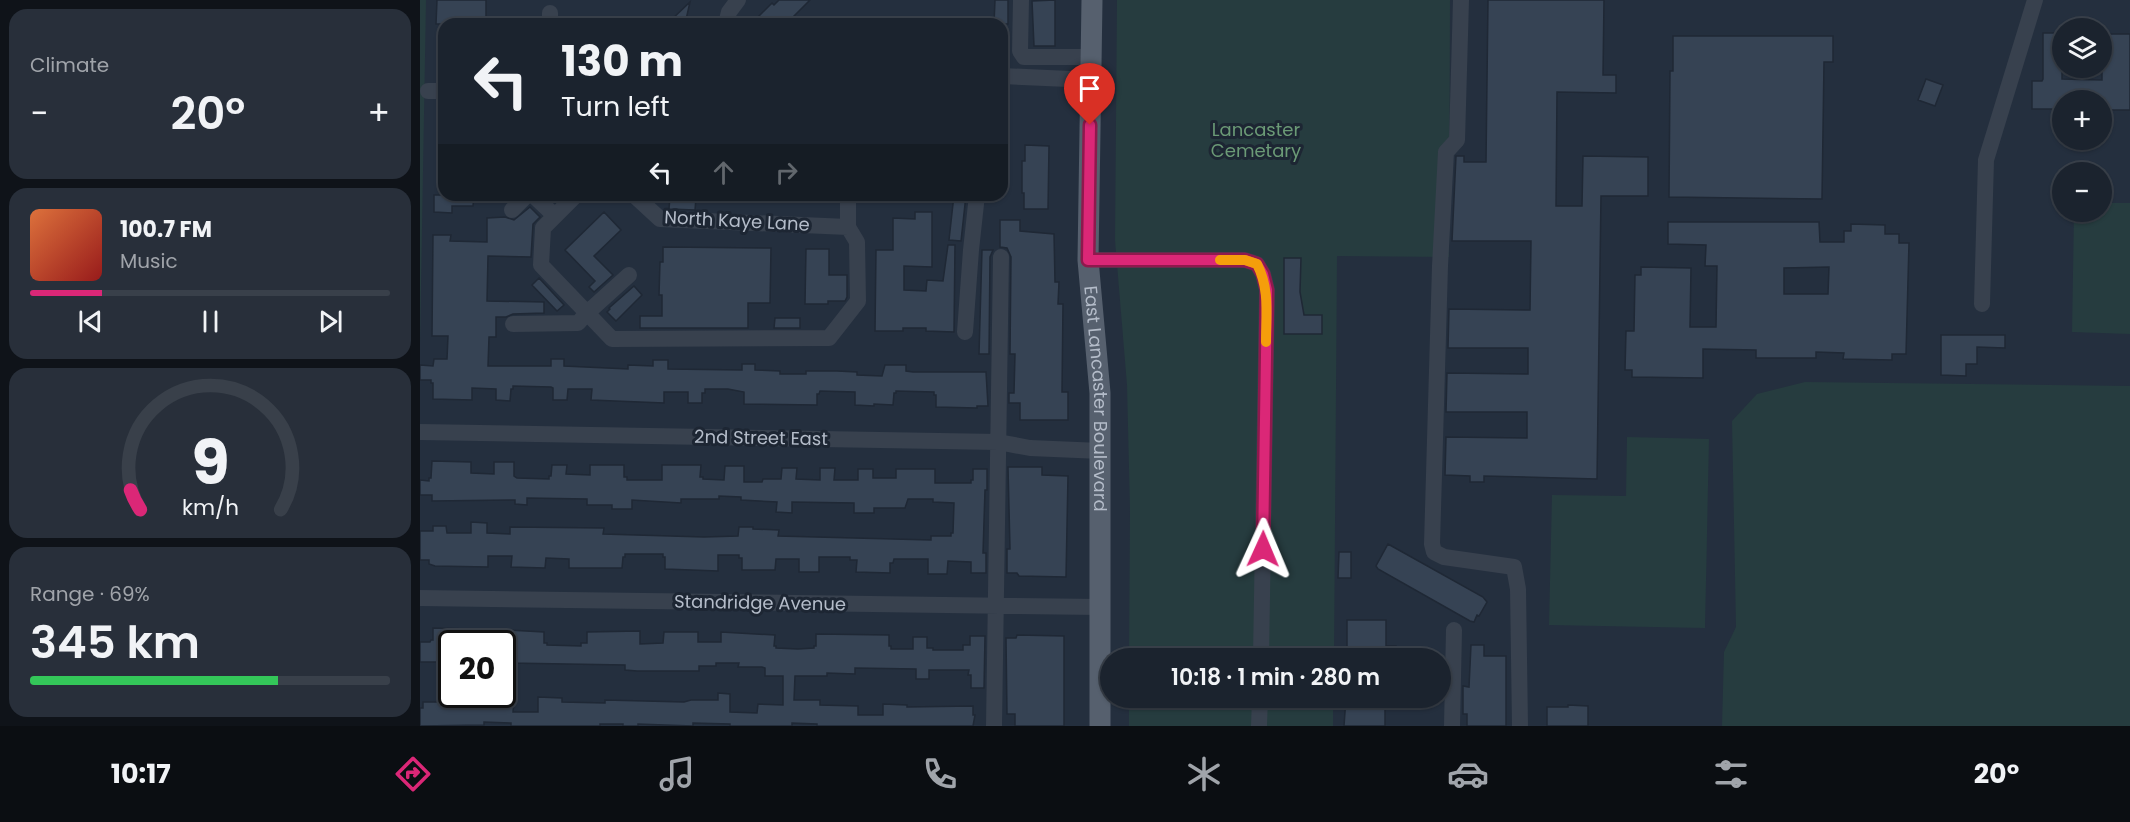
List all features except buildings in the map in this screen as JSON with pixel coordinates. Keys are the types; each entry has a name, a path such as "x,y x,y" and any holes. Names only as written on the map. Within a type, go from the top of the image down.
{"main road":[{"name":"East Lancaster Boulevard","path":"1092,0 1088,260 1100,393 1100,726"}],"street":[{"path":"1021,0 1020,51 1024,57 1091,57"},
{"path":"1461,0 1457,140 1446,152 1440,266 1432,544 1434,552 1444,557 1514,567 1518,589 1520,726"},
{"path":"1982,304 1986,160 2035,0"},
{"path":"1008,76 1091,80"},
{"path":"512,210 522,201"},
{"path":"539,201 555,216"},
{"path":"570,201 543,228 541,265 612,339 829,338 858,301 857,242 848,226 848,201"},
{"name":"North Kaye Lane","path":"640,201 660,219 848,226"},
{"path":"965,332 970,250 976,201"},
{"path":"994,726 1001,257"},
{"path":"1088,260 1245,260 1257,264 1263,274 1267,290 1261,648"},
{"path":"513,324 578,323 629,275"},
{"name":"2nd Street East","path":"420,432 998,442 1030,448 1101,451"},
{"name":"Standridge Avenue","path":"420,598 1101,607"},
{"path":"1452,726 1454,630"},
{"path":"1259,726 1260,708"}],"green space":[{"path":"420,0 426,0 420,343"},
{"name":"Lancaster Cemetary","path":"1117,0 1450,0 1449,257 1337,256 1334,648 1129,648 1130,510 1127,385 1115,240"},
{"path":"2112,203 2130,203 2130,334 2072,332 2074,222 2112,222"},
{"path":"1805,382 2130,386 2130,726 1722,726 1724,652 1736,627 1732,421 1757,394"},
{"path":"1627,437 1709,439 1705,628 1549,625 1552,495 1626,496"},
{"path":"1129,708 1333,708 1333,726 1129,726"}],"slow traffic":[{"path":"1220,260 1245,260 1257,264 1263,274 1267,290 1266,342"}],"route":[{"path":"1090,125 1088,260 1245,260 1257,264 1263,274 1267,290 1263,549"}]}
